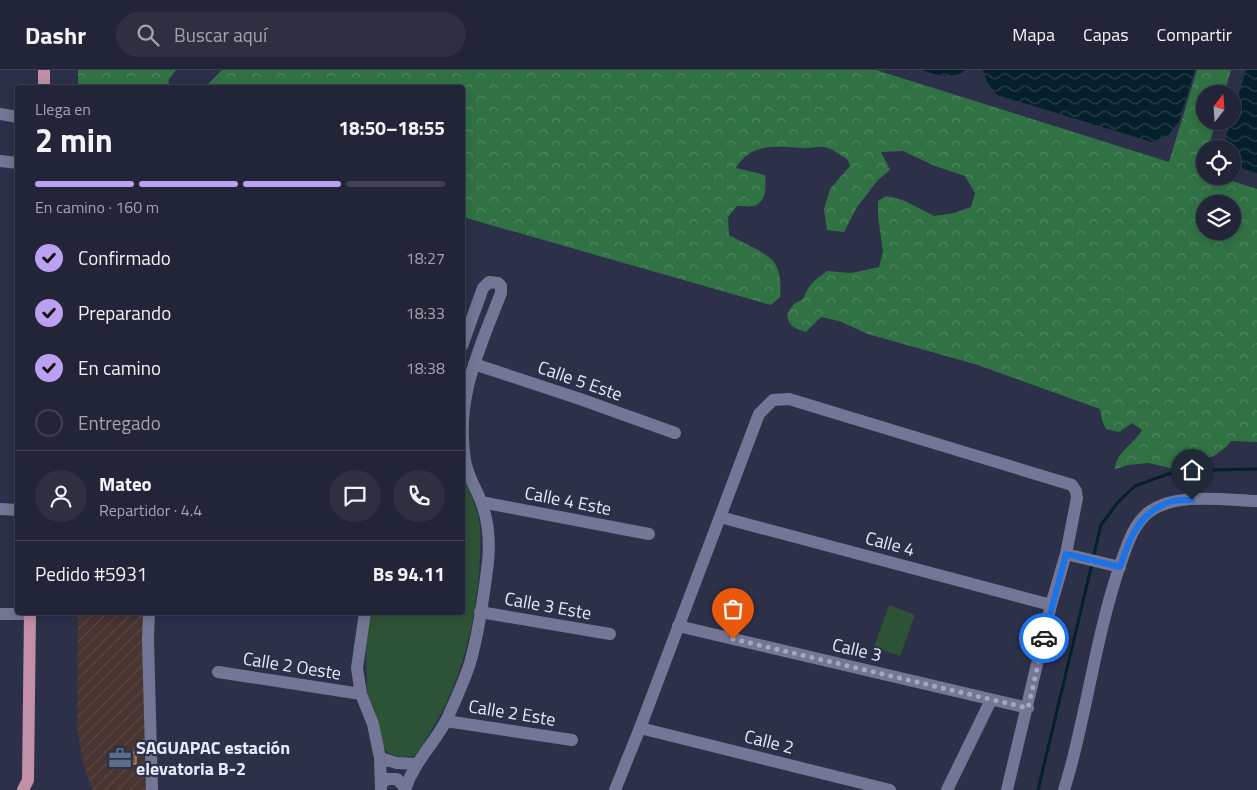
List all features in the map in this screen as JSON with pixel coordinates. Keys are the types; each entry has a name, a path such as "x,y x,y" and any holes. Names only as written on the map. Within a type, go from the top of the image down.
{"main road":[{"path":"44,70 44,85"},
{"path":"28,787 30,615"}],"street":[{"path":"0,114 15,116"},
{"path":"0,161 15,163"},
{"path":"465,338 484,288 489,282 498,283 501,286 501,293 474,364 465,394"},
{"name":"Calle 5 Este","path":"474,364 675,433"},
{"path":"615,790 759,414 773,400 789,399 1072,485 1076,491 1077,498 1066,554 1051,605 1007,790"},
{"path":"405,789 417,764 446,721 470,663 480,612 488,561 486,523 481,502 465,464"},
{"path":"1064,790 1075,749 1115,566 1136,527 1149,512 1172,501 1257,500"},
{"name":"Calle 4 Este","path":"481,502 649,534"},
{"path":"0,509 15,510"},
{"name":"Calle 4","path":"720,517 1051,605"},
{"path":"1066,554 1115,566"},
{"name":"Calle 3 Este","path":"480,612 610,634"},
{"path":"0,614 15,614"},
{"path":"149,615 152,790"},
{"path":"365,615 357,668 361,694 373,724 380,758 381,786"},
{"name":"Calle 3","path":"678,626 1028,708"},
{"name":"Calle 2 Oeste","path":"218,672 361,694"},
{"path":"947,790 991,700"},
{"name":"Calle 2 Este","path":"446,721 572,740"},
{"name":"Calle 2","path":"640,728 890,790"},
{"path":"380,758 397,763 417,764"},
{"path":"381,786 387,779 397,780 402,782 405,789"}],"shaded area":[{"path":"78,615 144,615 150,790 92,790 83,763 77,727"}],"green space":[{"path":"78,70 176,70 169,79 168,85 78,85"},
{"path":"222,70 876,70 1169,162 1197,70 1231,70 1227,85 1196,85 1196,130 1213,130 1211,140 1196,140 1196,185 1241,184 1257,189 1257,442 1231,441 1214,456 1171,468 1148,463 1128,465 1115,469 1118,458 1142,430 1132,423 1119,432 1106,429 1100,409 978,365 868,334 839,321 821,317 806,332 793,326 789,322 787,314 794,304 803,299 813,283 827,271 851,273 879,267 883,252 878,201 886,196 903,200 934,216 954,213 971,207 975,193 965,176 935,166 903,151 881,152 890,170 878,180 857,207 844,232 827,230 824,209 830,189 850,166 848,160 837,152 821,147 773,147 756,150 742,160 736,168 765,175 765,194 758,204 737,206 728,217 729,235 759,251 774,262 779,275 780,297 771,305 465,218 465,85 207,85"},
{"path":"465,482 476,507 479,520 480,550 477,594 464,657 457,677 440,716 414,756 401,757 388,753 383,746 375,711 367,691 366,638 370,615 465,615"},
{"path":"889,605 915,615 900,656 874,647"}],"water":[{"path":"921,70 966,70 950,76"},
{"path":"983,70 1195,70 1179,121 1168,136 1152,142 997,95 987,82"},
{"path":"1246,70 1257,70 1257,173 1241,168 1241,140 1227,140 1228,130 1241,130 1241,87"}],"building":[{"path":"111,752 136,752 136,764 111,764"}],"waterway":[{"path":"1093,558 1101,525 1118,502 1135,486 1168,474 1209,470 1257,469"},
{"path":"1038,790 1092,564"}],"way so far":[{"path":"733,639 1028,708 1044,638"}],"place":[{"name":"SAGUAPAC estación elevatoria B-2","path":"120,758"}],"route":[{"path":"1044,638 1051,605 1066,554 1120,567 1136,527 1149,512 1172,501 1192,500"}]}
